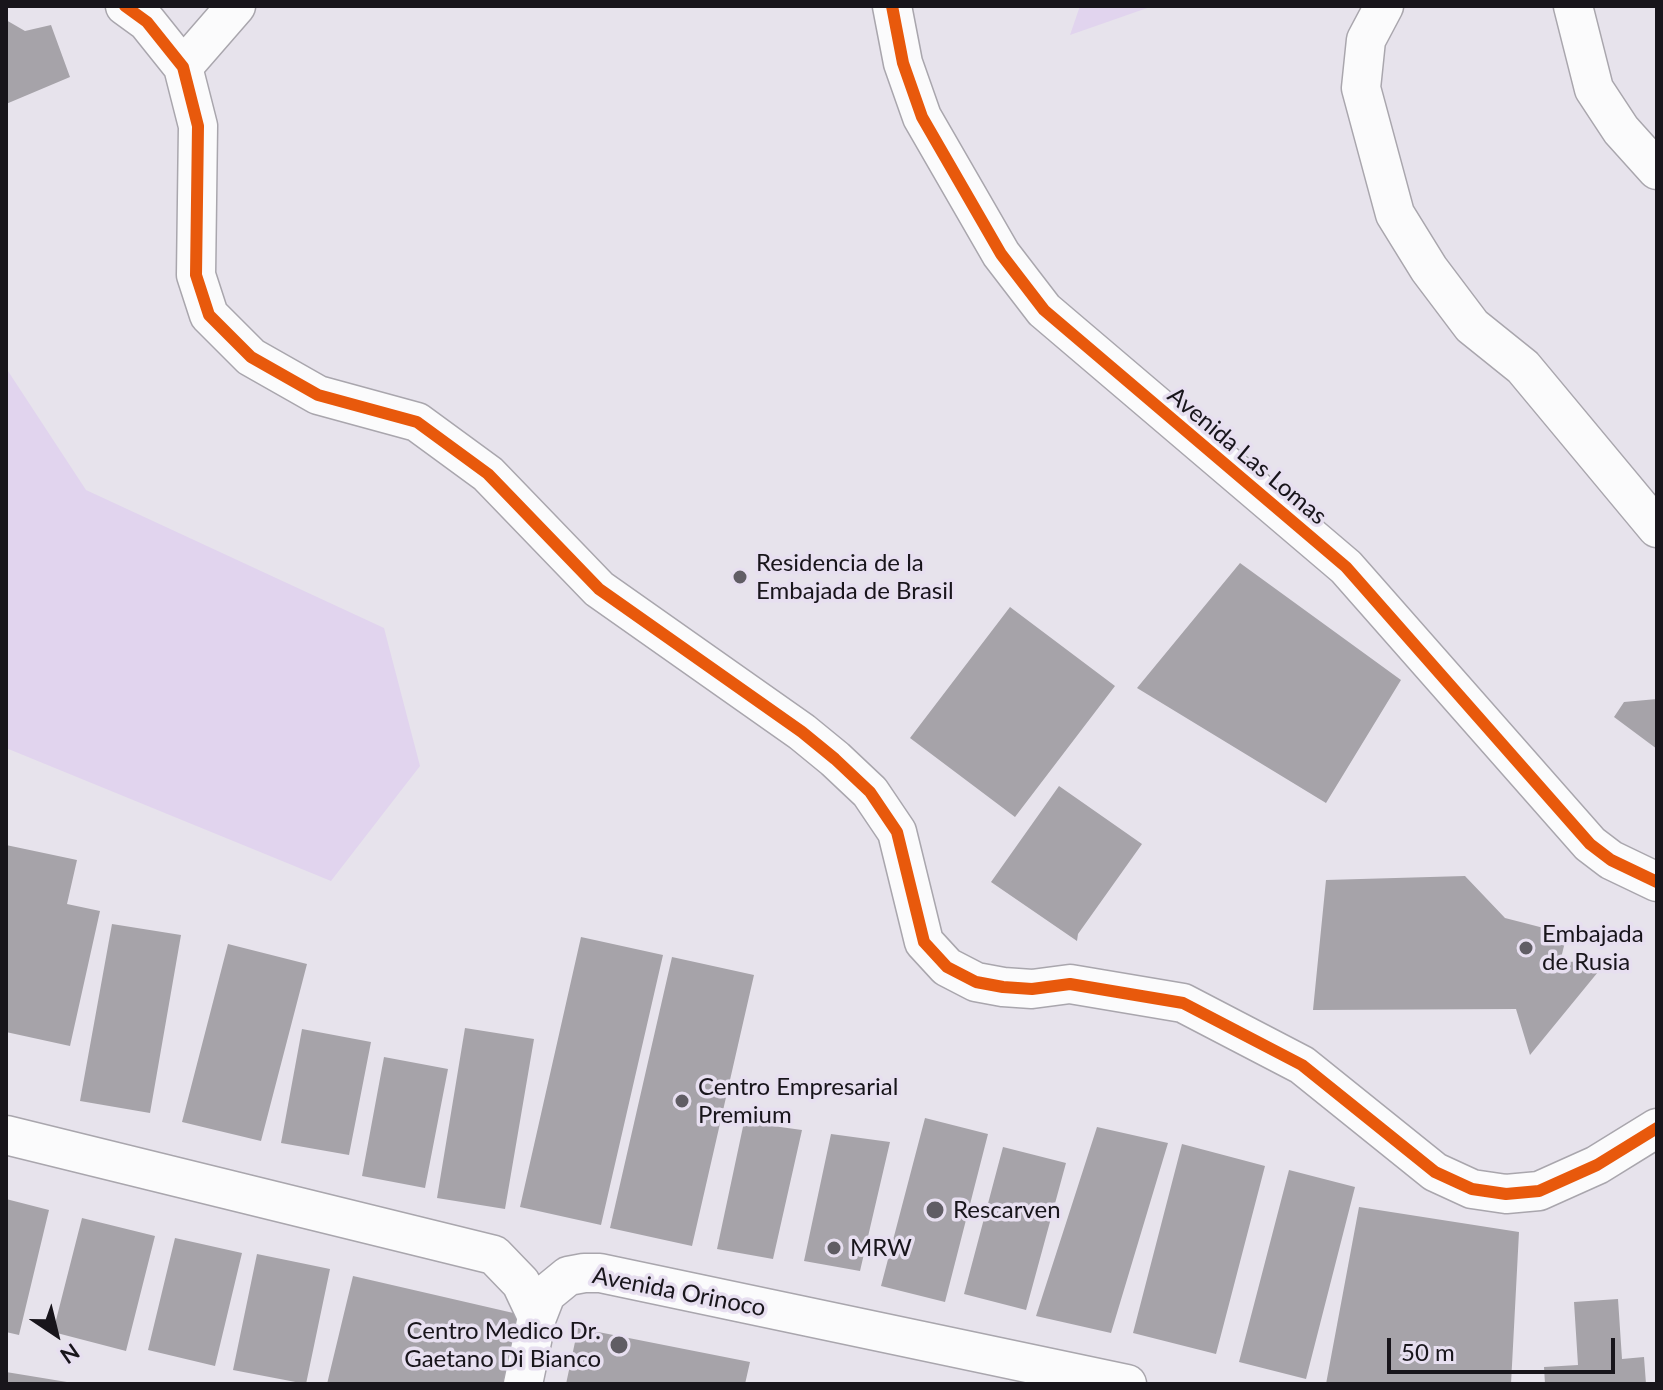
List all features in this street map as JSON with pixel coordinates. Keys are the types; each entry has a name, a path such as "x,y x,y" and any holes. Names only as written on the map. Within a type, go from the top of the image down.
{"street":[{"path":"125,6 147,22 183,67 198,126 196,275 209,315 251,357 318,395 417,422 488,474 599,589 802,732 835,759 870,792 897,832 924,942 947,967 976,982 1003,987 1032,989 1070,984 1183,1003 1302,1065 1435,1172 1472,1189 1506,1194 1539,1191 1597,1165 1657,1128"},
{"path":"183,67 236,6"},
{"name":"Avenida Las Lomas","path":"892,6 903,63 922,117 1001,254 1044,310 1346,567 1590,844 1611,860 1657,882"},
{"path":"1384,6 1366,40 1361,88 1395,214 1429,269 1472,326 1523,367 1657,528"},
{"path":"1573,6 1594,89 1621,130 1657,170"},
{"path":"6,1135 494,1255 521,1283 537,1317"},
{"name":"Avenida Orinoco","path":"523,1384 537,1317 546,1294 568,1276 600,1273 1127,1384"}],"shaded area":[{"path":"1080,6 1153,6 1070,35"},
{"path":"6,368 86,490 384,628 420,766 331,881 6,748"}],"building":[{"path":"6,20 25,31 51,25 70,77 6,104"},
{"path":"1240,563 1401,680 1326,803 1137,688"},
{"path":"1010,607 1115,686 1015,817 910,738"},
{"path":"1657,699 1657,749 1614,717 1624,702"},
{"path":"1059,786 1142,844 1078,934 1077,941 991,882"},
{"path":"6,845 77,860 67,904 100,911 70,1046 6,1032"},
{"path":"1465,876 1505,918 1567,934 1560,962 1607,961 1530,1055 1516,1009 1313,1010 1326,880"},
{"path":"112,924 181,935 150,1113 80,1101"},
{"path":"581,937 663,955 601,1225 520,1207"},
{"path":"228,944 307,964 261,1141 182,1122"},
{"name":"Centro Empresarial Premium","path":"672,957 754,975 692,1246 610,1228"},
{"path":"465,1028 534,1039 505,1209 437,1198"},
{"path":"302,1029 371,1042 349,1155 281,1143"},
{"path":"384,1057 448,1069 425,1188 362,1176"},
{"name":"Rescarven","path":"925,1118 988,1134 945,1302 881,1286"},
{"path":"744,1122 802,1130 773,1259 717,1249"},
{"path":"1097,1127 1168,1143 1111,1333 1036,1316"},
{"path":"831,1134 890,1142 860,1271 804,1261"},
{"path":"1182,1144 1265,1166 1216,1354 1133,1333"},
{"path":"1003,1147 1066,1163 1026,1310 964,1294"},
{"path":"1289,1170 1355,1187 1306,1379 1239,1362"},
{"path":"6,1199 49,1210 19,1335 6,1332"},
{"path":"1359,1207 1519,1232 1511,1384 1326,1384"},
{"path":"82,1218 155,1236 126,1351 53,1332"},
{"path":"175,1238 242,1253 215,1366 148,1350"},
{"path":"257,1254 330,1269 306,1384 233,1370"},
{"path":"353,1276 522,1315 506,1384 327,1384"},
{"path":"1618,1299 1622,1359 1644,1357 1646,1384 1545,1384 1544,1367 1578,1365 1574,1302"},
{"name":"Centro Medico Dr. Gaetano Di Bianco","path":"578,1328 750,1362 745,1384 566,1384"},
{"path":"6,1372 67,1382 67,1384 6,1384"}],"cycle path":[{"path":"125,6 147,22 183,67 198,126 196,275 209,315 251,357 318,395 417,422 488,474 599,589 802,732 835,759 870,792 897,832 924,942 947,967 976,982 1003,987 1032,989 1070,984 1183,1003 1302,1065 1435,1172 1472,1189 1506,1194 1539,1191 1597,1165 1657,1128"},
{"path":"892,6 903,63 922,117 1001,254 1044,310 1346,567 1590,844 1611,860 1657,882"}],"place":[{"name":"Residencia de la Embajada de Brasil","path":"740,577"},
{"name":"Embajada de Rusia","path":"1526,948"},
{"name":"Centro Empresarial Premium","path":"682,1101"},
{"name":"Rescarven","path":"935,1210"},
{"name":"MRW","path":"834,1248"},
{"name":"Centro Medico Dr. Gaetano Di Bianco","path":"619,1345"}]}
